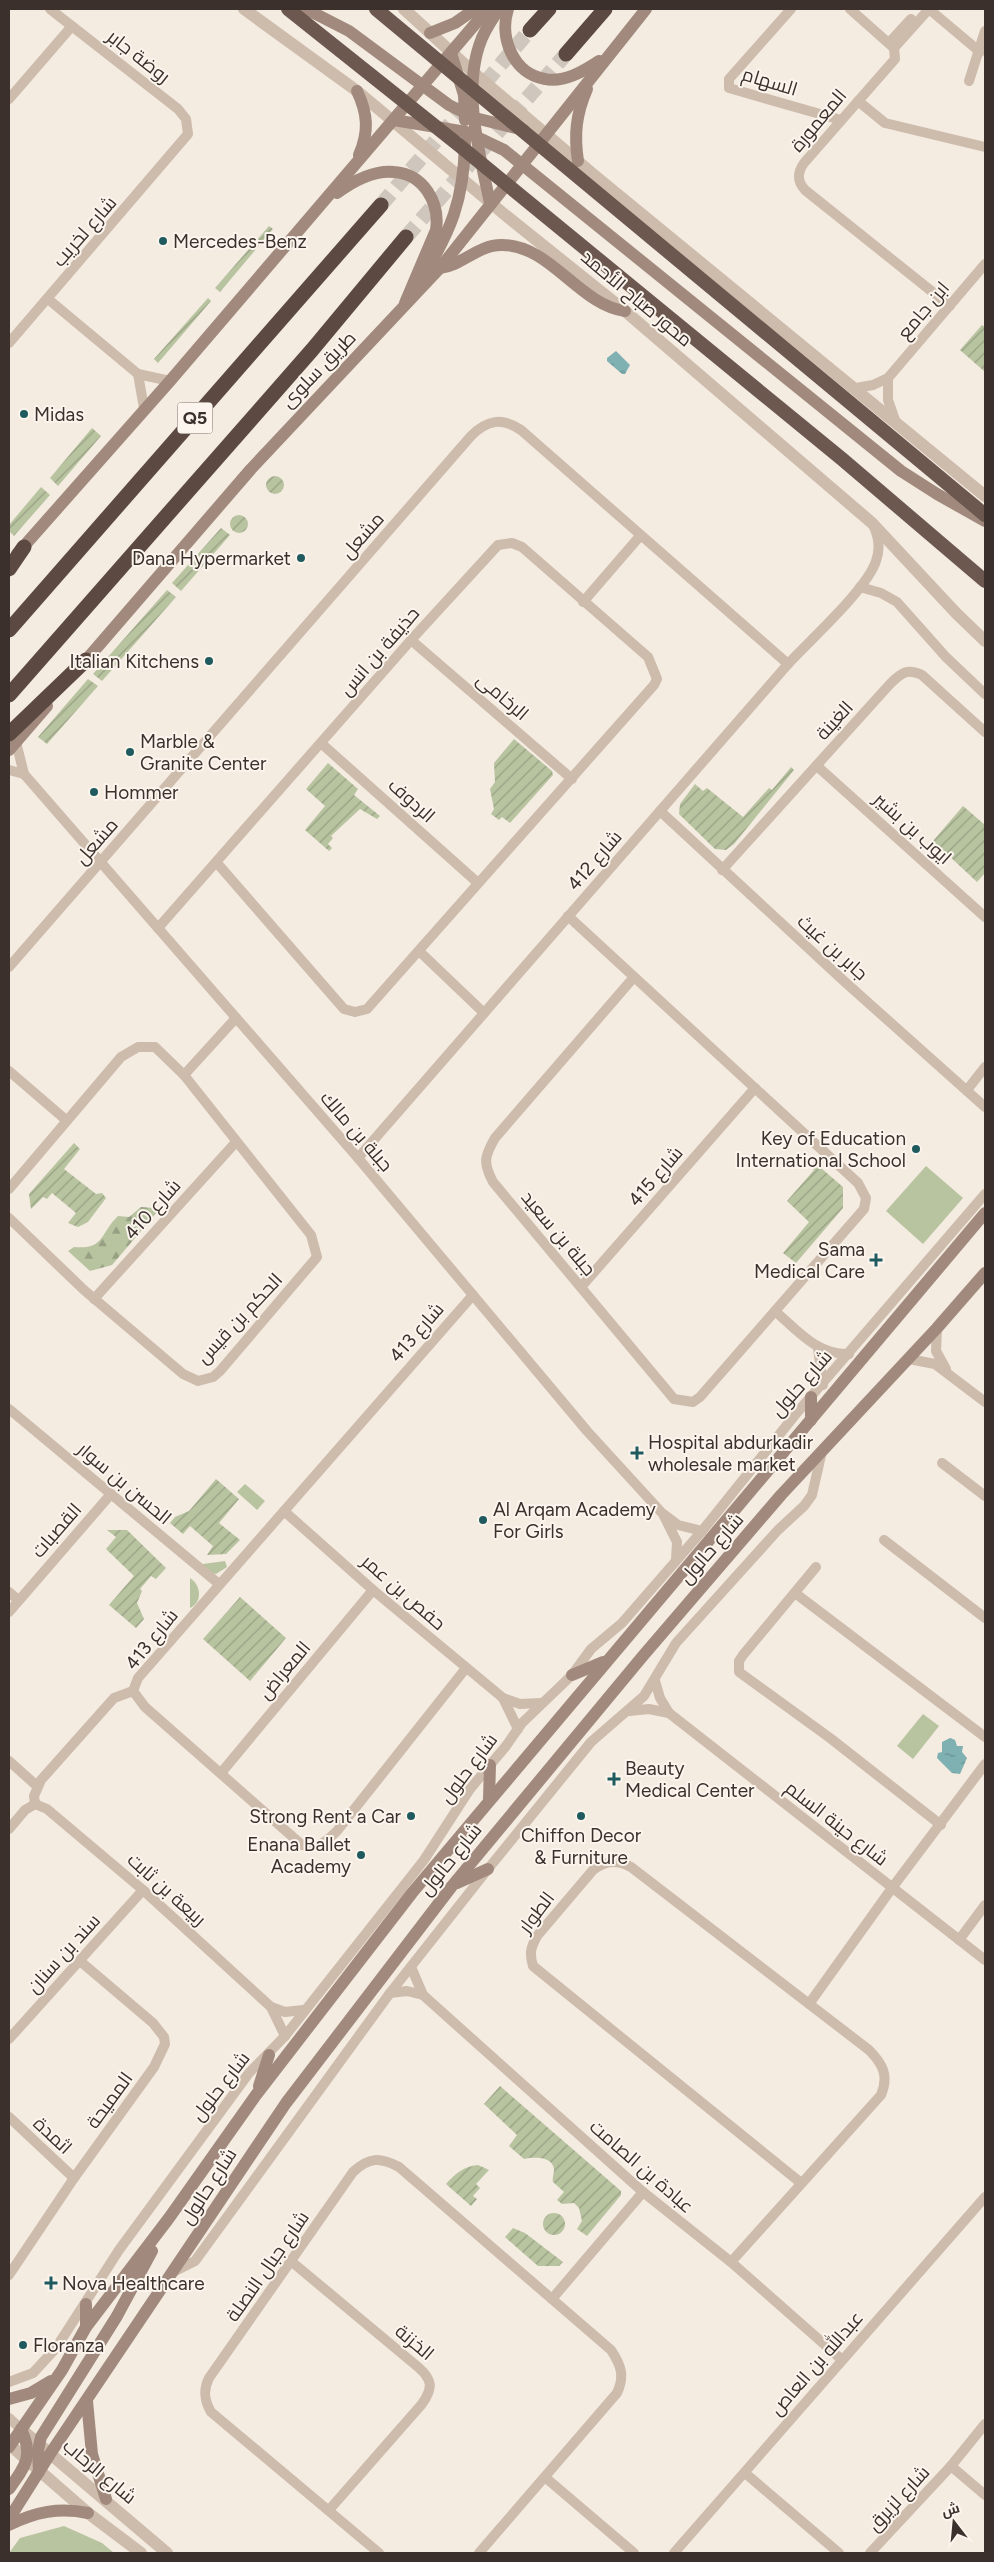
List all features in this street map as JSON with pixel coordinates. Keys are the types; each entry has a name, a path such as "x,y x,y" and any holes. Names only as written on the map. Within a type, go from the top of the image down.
{"highway":[{"name":"محور صباح الأحمد","path":"288,9 468,152 842,459 985,581"},
{"path":"376,9 985,515"},
{"path":"530,30 549,9"},
{"path":"566,54 605,9"},
{"name":"Q5","path":"9,630 381,206"},
{"name":"طريق سلوى","path":"9,694 312,350 406,236"},
{"path":"9,569 24,547"},
{"path":"11,742 86,660"}],"main road":[{"path":"306,9 349,31 449,105 470,115 507,128 545,133"},
{"path":"430,33 455,23 475,9"},
{"path":"9,563 170,380 488,9"},
{"path":"404,308 451,227 464,180 466,132 470,115 474,73 483,34 499,9"},
{"path":"508,9 505,22 507,44 514,58 531,75 546,80 571,76 582,72 605,57"},
{"name":"طريق سلوى","path":"86,660 251,469 440,268 605,57 646,9"},
{"path":"451,53 478,136 490,203"},
{"path":"578,162 575,131 577,116 594,73"},
{"path":"355,166 363,146 367,126 366,111 357,91"},
{"path":"394,120 466,132 478,136 504,150 902,471 936,494 985,521"},
{"path":"322,204 344,188 381,172 407,175 419,182 428,192 434,203 438,218 436,230 413,279 404,308"},
{"path":"440,268 486,248 500,245 513,246 540,258 604,305 625,311"},
{"name":"شارع حالول","path":"9,2445 62,2370 86,2327 169,2218 256,2095 412,1893 605,1661 985,1213"},
{"name":"شارع حالول","path":"9,2519 50,2454 286,2103 452,1886 642,1656 822,1449 909,1359 985,1273"},
{"path":"811,1397 811,1420"},
{"path":"572,1675 605,1661"},
{"path":"489,1799 490,1765"},
{"path":"452,1886 488,1869"},
{"path":"256,2095 269,2056"},
{"path":"39,2472 39,2445 46,2428 117,2316 169,2218"},
{"path":"86,2304 86,2327"},
{"path":"9,2399 41,2388 62,2370"},
{"path":"87,2401 92,2454 106,2499"},
{"path":"9,2489 27,2461 28,2448 21,2429"},
{"path":"9,2525 34,2514 48,2511 64,2509 88,2513"}],"street":[{"name":"روضة جابر","path":"50,9 178,109 188,125 188,134 185,140"},
{"name":"محور صباح الأحمد","path":"244,9 394,120 490,203 625,311 872,523 956,613 985,640"},
{"path":"404,9 451,53 578,162 856,388 985,496"},
{"name":"السهام","path":"791,9 729,79 729,88 841,120"},
{"path":"850,9 891,45"},
{"path":"891,45 920,9"},
{"path":"891,45 929,9 980,52"},
{"path":"9,99 72,26"},
{"path":"969,81 980,52 985,31"},
{"name":"المعمورة","path":"891,45 895,59 801,168 799,174 801,186 950,306"},
{"path":"858,101 885,122 985,147"},
{"name":"شارع لخريب","path":"9,343 185,140"},
{"name":"ابن جامع","path":"856,388 873,385 888,378 985,264"},
{"path":"48,299 138,374 154,379 170,380"},
{"path":"138,374 144,408"},
{"path":"888,378 888,400 894,420"},
{"name":"مشعل","path":"9,968 452,458 484,424 492,421 508,423 521,430 788,664"},
{"name":"شارع 412","path":"358,1158 788,664 860,587 877,559 878,541 872,523"},
{"path":"583,602 640,536"},
{"name":"حذيفة بن انس","path":"158,928 491,550 503,544 512,543 522,547 648,657 657,679 572,778 367,1009 355,1012 344,1009 217,863"},
{"path":"860,587 897,602 945,656 985,694"},
{"name":"الرخامى","path":"411,640 572,778"},
{"name":"الغينة","path":"722,870 890,684 909,670 922,675 985,732"},
{"name":"جبلة بن مالك","path":"11,742 24,774 358,1158 587,1431 662,1513 678,1525 702,1530"},
{"name":"الردوف","path":"322,744 478,883"},
{"name":"ايوب بن بشير","path":"817,766 985,917"},
{"path":"9,770 24,774"},
{"name":"جابر بن غيث","path":"660,811 722,870 985,1106"},
{"name":"جبلة بن سعيد","path":"568,916 634,976 858,1183 866,1198 864,1209 776,1312 700,1397 693,1402 674,1399 493,1182 486,1169 486,1154 495,1138 634,976"},
{"path":"419,950 484,1013"},
{"path":"184,1074 236,1018"},
{"name":"الحكم بن قيس","path":"9,1189 121,1057 138,1047 155,1047 184,1074 311,1235 317,1257 220,1371 205,1380 191,1380 94,1299 9,1218"},
{"path":"966,1090 985,1068"},
{"path":"9,1071 66,1120"},
{"name":"شارع 415","path":"581,1287 755,1088"},
{"name":"شارع 410","path":"94,1299 236,1142"},
{"name":"شارع حلول","path":"9,2382 33,2373 44,2363 86,2304 119,2250 257,2063 269,2056 424,1860 470,1790 518,1729 541,1703 572,1675 591,1649 622,1623 702,1530 811,1397 985,1194"},
{"name":"شارع 413","path":"466,1668 337,1830 322,1844 310,1847 302,1845 222,1772 145,1707 133,1691 138,1678 473,1295"},
{"path":"776,1312 818,1348 831,1354 848,1354"},
{"path":"937,1328 936,1351 948,1372"},
{"path":"818,1348 823,1385"},
{"path":"909,1359 925,1361 948,1372 985,1402"},
{"name":"الحسن بن سوار","path":"9,1409 219,1584"},
{"path":"173,2272 195,2261 390,1992 591,1742 644,1696 655,1681 666,1657 676,1642 778,1530 804,1506 814,1489 822,1449"},
{"path":"942,1463 985,1496"},
{"name":"القصبات","path":"9,1612 112,1494"},
{"name":"حفص بن عمر","path":"284,1510 373,1590 503,1698 520,1704 541,1703"},
{"name":"جبلة بن مالك","path":"662,1513 677,1542 676,1560"},
{"path":"884,1540 985,1618"},
{"path":"816,1567 743,1655 739,1661 739,1672 830,1738 941,1825"},
{"name":"المعراض","path":"222,1772 373,1590"},
{"path":"9,1592 18,1600"},
{"path":"795,1594 985,1737"},
{"name":"شارع حينة السلم","path":"655,1681 660,1698 669,1713 985,1960"},
{"path":"9,1828 25,1810 35,1804 37,1786 114,1698 133,1691"},
{"name":"حفص بن عمر","path":"503,1698 518,1729"},
{"name":"شارع حينة السلم","path":"628,1711 649,1709 669,1713"},
{"path":"9,1761 37,1786"},
{"path":"809,2004 892,1888 985,1764"},
{"name":"ربيعة بن ثابت","path":"35,1804 47,1809 143,1890 271,2007 285,2036"},
{"name":"الطوار","path":"731,2262 881,2095 886,2084 885,2072 880,2060 632,1867 621,1862 611,1861 593,1870 537,1936 531,1946 530,1955 533,1966 540,1974 801,2183"},
{"name":"سند بن سنان","path":"9,2039 143,1890"},
{"path":"959,1940 985,1905"},
{"name":"المميحة","path":"9,2275 74,2178 154,2067 165,2044 164,2036 153,2023 80,1961"},
{"name":"عبادة بن الصامت","path":"411,1967 423,1995 643,2192 731,2262 841,2360"},
{"path":"390,1992 407,1991 423,1995"},
{"path":"271,2007 285,2012 304,2010"},
{"name":"اثمدة","path":"9,2117 74,2178"},
{"name":"شارع جبال النصلة","path":"379,2553 211,2412 204,2396 205,2386 209,2378 292,2262 353,2172 363,2163 374,2158 387,2160 399,2167 552,2299 611,2350 622,2372 622,2383 617,2393 480,2553"},
{"path":"552,2299 643,2192"},
{"name":"عبدالله بن العاص","path":"674,2553 985,2197"},
{"name":"الخزنة","path":"292,2262 418,2367 428,2376 432,2383 430,2392 422,2404 329,2510"},
{"name":"شارع الرحاب","path":"9,2418 167,2553"},
{"name":"شارع لزيرق","path":"870,2553 951,2466 985,2424"},
{"name":"شارع الرحاب","path":"9,2445 88,2513 141,2553"},
{"name":"شارع لزيرق","path":"951,2466 985,2496"},
{"path":"744,2473 839,2553"},
{"path":"546,2478 634,2553"}],"green space":[{"path":"269,226 273,229 220,292 215,288"},
{"path":"208,298 211,301 158,363 154,359"},
{"path":"982,325 985,327 985,372 960,350"},
{"path":"92,428 101,436 58,486 50,478"},
{"path":"275,476 281,479 284,485 281,491 275,494 269,491 266,485 269,479"},
{"path":"41,487 50,495 14,536 9,531 9,525"},
{"path":"239,515 245,518 248,524 245,530 239,533 233,530 230,524 233,518"},
{"path":"221,528 230,535 181,591 172,583"},
{"path":"167,590 176,597 102,681 93,674"},
{"path":"88,679 98,686 47,744 38,737"},
{"path":"514,739 552,771 553,775 510,823 502,817 499,820 491,814 494,809 490,789 495,782 494,763"},
{"path":"328,763 358,789 354,795 380,816 377,819 360,809 331,836 333,838 328,844 332,848 329,851 305,830 325,806 306,789"},
{"path":"791,767 794,770 734,844 726,850 715,849 679,814 680,804 695,784 703,791 707,788 743,817 769,788 772,790"},
{"path":"963,806 985,825 985,873 977,882 933,841"},
{"path":"74,1143 80,1149 64,1169 96,1194 102,1193 106,1198 88,1222 78,1227 68,1223 76,1213 52,1193 47,1199 43,1197 31,1209 29,1194"},
{"path":"814,1162 843,1187 843,1208 796,1263 783,1253 809,1222 787,1201 814,1170 811,1167"},
{"path":"926,1166 963,1198 923,1244 886,1211"},
{"path":"141,1207 153,1208 158,1211 112,1265 90,1271 68,1251 74,1247 91,1246 97,1243 118,1216 129,1217"},
{"path":"216,1479 239,1499 219,1523 240,1540 226,1554 207,1555 213,1546 190,1526 183,1534 170,1523 175,1517 189,1511"},
{"path":"245,1484 265,1501 257,1510 237,1492"},
{"path":"107,1530 127,1530 166,1568 156,1579 151,1576 140,1589 142,1591 137,1603 144,1619 136,1628 109,1605 134,1576 106,1549 116,1537"},
{"path":"225,1561 227,1567 216,1574 202,1569 203,1564"},
{"path":"190,1578 198,1589 199,1598 190,1608"},
{"path":"240,1597 286,1638 250,1681 203,1639"},
{"path":"923,1714 939,1726 913,1759 897,1746"},
{"path":"500,2086 621,2191 621,2195 587,2236 577,2229 582,2221 579,2208 574,2203 562,2204 557,2200 564,2192 553,2182 553,2165 542,2158 524,2159 509,2146 517,2135 484,2104"},
{"path":"478,2165 489,2170 476,2184 480,2188 473,2196 477,2199 471,2206 446,2184 460,2171"},
{"path":"554,2213 562,2216 565,2224 562,2232 554,2235 546,2232 543,2224 546,2216"},
{"path":"513,2228 525,2233 563,2262 559,2266 538,2266 505,2237"},
{"path":"64,2526 102,2543 114,2553 9,2553 20,2538"}],"water":[{"path":"616,351 630,365 625,374 622,374 607,361 607,358"},
{"path":"950,1738 955,1740 957,1746 963,1746 962,1752 967,1758 960,1774 952,1773 937,1758 938,1753 942,1752 942,1742"}],"tunnel":[{"path":"381,205 530,30"},
{"path":"406,237 566,54"}],"place":[{"name":"Mercedes-Benz","path":"163,241"},
{"name":"Midas","path":"24,414"},
{"name":"Dana Hypermarket","path":"301,558"},
{"name":"Italian Kitchens","path":"209,661"},
{"name":"Marble & Granite Center","path":"130,752"},
{"name":"Hommer","path":"94,792"},
{"name":"Key of Education International School","path":"916,1149"},
{"name":"Sama Medical Care","path":"876,1260"},
{"name":"Hospital abdurkadir wholesale market","path":"637,1453"},
{"name":"Al Arqam Academy For Girls","path":"483,1520"},
{"name":"Beauty Medical Center","path":"614,1779"},
{"name":"Strong Rent a Car","path":"411,1816"},
{"name":"Chiffon Decor & Furniture","path":"581,1816"},
{"name":"Enana Ballet Academy","path":"361,1855"},
{"name":"Nova Healthcare","path":"51,2283"},
{"name":"Floranza","path":"23,2345"}]}
